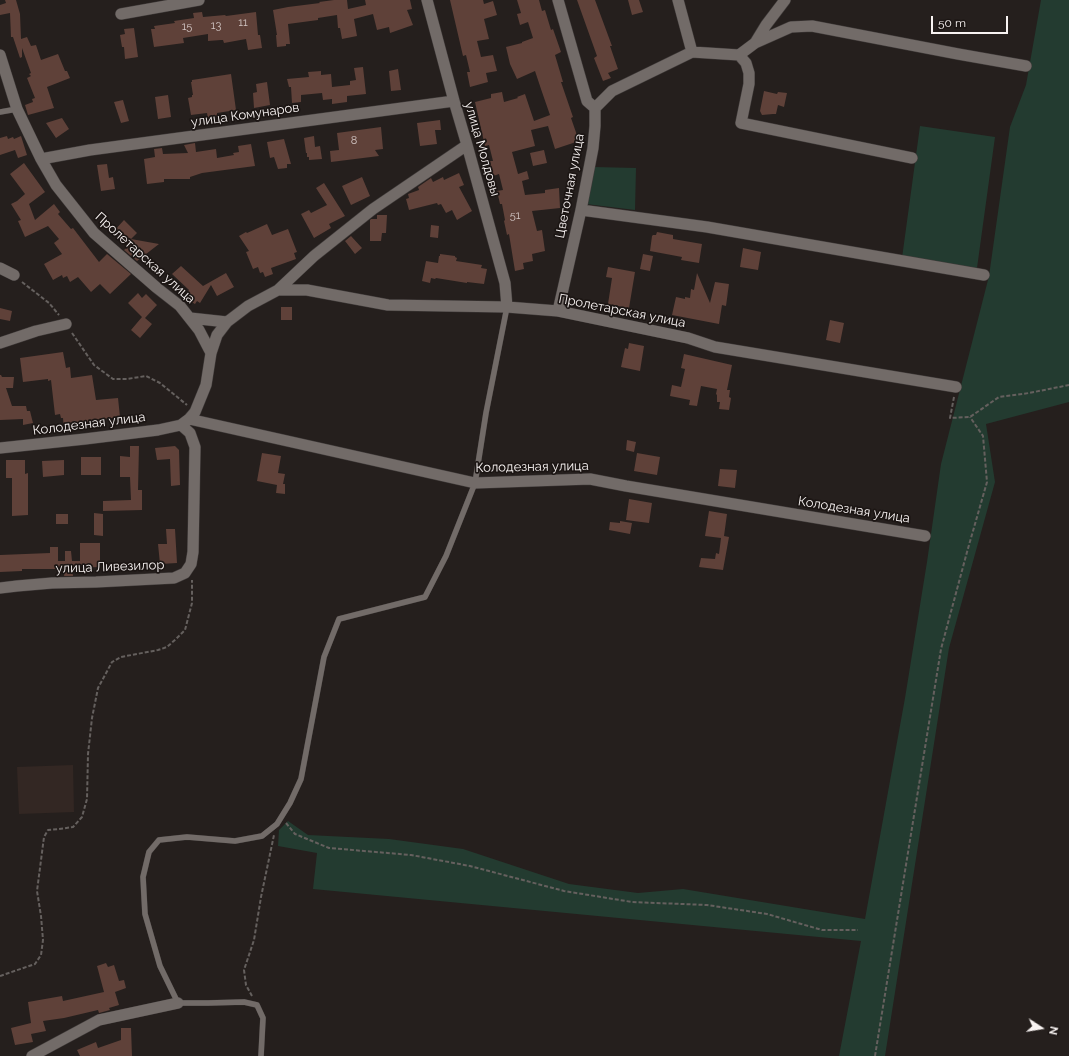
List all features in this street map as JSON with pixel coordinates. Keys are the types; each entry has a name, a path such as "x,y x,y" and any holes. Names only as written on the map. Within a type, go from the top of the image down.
{"street":[{"path":"121,14 199,0"},
{"name":"улица Молдовы","path":"427,0 505,283 506,307"},
{"path":"558,0 587,101 595,108 612,91 692,52 738,55 755,43 791,27 812,26 1026,66"},
{"path":"678,0 692,52"},
{"path":"755,43 766,25 785,0"},
{"name":"Пролетарская улица","path":"0,55 16,109 56,185 94,234 180,306 199,330 210,353"},
{"path":"738,55 746,63 749,73 749,84 741,123 912,158"},
{"name":"улица Комунаров","path":"41,159 90,150 454,101"},
{"name":"Цветочная улица","path":"558,311 581,210 593,148 595,108"},
{"name":"Пролетарская улица","path":"188,419 206,385 210,353 217,335 226,322 248,306 278,290 314,256 373,209 467,145"},
{"path":"581,210 707,227 984,275"},
{"path":"0,268 14,275"},
{"name":"Пролетарская улица","path":"278,290 306,290 388,305 506,307 558,311 688,338 715,347 956,386"},
{"path":"190,318 226,322"},
{"path":"0,343 36,331 66,324"},
{"path":"188,419 190,433 195,447 193,552 191,564"},
{"name":"Колодезная улица","path":"0,448 158,430 188,419 475,483 590,479 925,536"},
{"name":"улица Ливезилор","path":"0,588 52,583 174,578 185,573 191,564"},
{"path":"32,1056 99,1020 178,1003"}],"lane":[{"path":"0,112 16,109"},
{"path":"261,1056 263,1018 257,1005 244,1002 208,1004 178,1003 160,966 145,914 143,877 148,852 159,840 186,837 236,841 262,836 277,824 290,803 301,779 324,657 339,619 425,597 446,556 475,483 486,413 506,307"}],"path":[{"path":"14,275 49,303 66,324 94,365 113,378 127,379 146,376 160,383 188,419"},
{"path":"956,386 950,418 970,417 999,397 1069,385"},
{"path":"875,1056 941,649 987,482 983,436 970,417"},
{"path":"0,976 35,964 41,955 43,940 37,891 44,837 48,830 72,826 82,817 87,800 88,754 92,718 98,688 112,662 121,656 158,650 166,647 185,630 192,603 191,564"},
{"path":"281,817 295,834 329,848 411,855 470,866 564,891 632,902 707,904 767,914 822,930 858,930"},
{"path":"257,1005 246,985 244,970 254,940 261,897 277,824"}],"shaded area":[{"path":"73,765 74,812 19,814 17,767"}],"green space":[{"path":"1041,0 1069,0 1069,402 986,424 995,482 949,648 885,1056 839,1056 861,941 313,889 317,853 278,846 279,830 288,821 308,835 389,839 463,849 569,884 638,893 683,889 865,919 905,698 941,464 989,276 1010,127 1026,85"},
{"path":"920,126 995,137 977,268 902,258"},
{"path":"594,167 636,168 635,210 586,204"}],"building":[{"path":"5,0 16,0 20,14 21,39 27,37 31,46 36,45 41,60 58,54 65,71 67,71 70,78 47,87 54,108 28,115 25,105 33,102 32,99 35,98 27,78 31,76 29,74 31,73 22,48 22,57 20,58 13,37 11,37 10,13 0,15 0,5 6,3"},
{"path":"334,0 347,0 348,9 366,5 365,0 410,0 412,9 407,10 413,25 390,33 389,27 377,30 373,14 354,19 357,36 342,39 340,28 338,28 337,15 318,18 318,20 288,24 290,44 277,47 277,35 273,10"},
{"path":"450,0 483,0 484,4 493,1 497,15 484,19 489,39 477,41 481,57 493,55 497,71 486,73 488,82 470,87 467,72 470,72 466,55 463,56"},
{"path":"517,0 539,0 542,11 545,10 551,30 553,29 561,52 555,55 563,82 561,82 573,117 571,118 579,141 555,149 548,126 531,130 535,146 512,152 518,174 527,171 529,179 522,181 525,195 545,193 545,190 559,188 560,208 532,211 537,231 542,230 545,251 532,254 533,261 523,263 524,269 515,271 509,234 507,235 502,204 500,204 497,191 503,190 499,174 493,176 489,161 493,161 489,145 485,146 475,102 491,98 491,94 502,92 504,102 518,98 517,97 525,94 534,121 550,115 535,71 517,79 510,64 506,47 522,43 533,38 528,22 520,25 517,14 521,13"},
{"path":"577,0 595,0 612,46 610,46 618,69 608,73 611,78 603,81 594,58 597,56"},
{"path":"628,0 639,0 643,12 632,15"},
{"path":"202,12 203,17 256,12 258,35 260,35 262,48 248,50 246,39 224,43 223,40 208,41 208,34 183,38 184,43 154,47 151,29 155,29 154,26 194,18 193,13"},
{"path":"134,28 138,57 125,59 124,47 122,47 120,35 125,34 124,29"},
{"path":"363,67 366,94 347,96 347,102 332,104 332,99 323,100 322,93 301,95 301,102 292,103 291,87 289,87 287,79 309,77 308,72 321,71 321,75 331,74 332,87 350,85 350,81 356,80 354,68"},
{"path":"398,69 401,90 391,91 389,71"},
{"path":"231,74 236,110 217,113 217,118 208,119 207,113 191,115 188,98 192,97 193,95 192,80"},
{"path":"267,82 270,105 254,108 253,93 257,92 256,84"},
{"path":"764,91 777,94 778,92 787,93 784,107 778,105 776,114 762,115 760,111"},
{"path":"168,95 171,117 158,119 155,97"},
{"path":"123,100 129,121 121,123 114,102"},
{"path":"62,118 69,129 56,138 46,123"},
{"path":"440,120 441,130 435,130 437,144 420,146 417,123"},
{"path":"381,127 383,149 375,150 379,156 331,162 330,151 339,150 337,133"},
{"path":"7,136 8,139 13,137 14,139 21,136 27,155 18,158 15,150 0,155 0,138"},
{"path":"314,136 315,147 320,146 322,159 309,160 306,153 304,138"},
{"path":"284,139 291,164 287,164 287,168 278,169 274,157 270,158 267,142"},
{"path":"195,143 196,152 216,149 217,158 234,155 233,153 239,152 238,146 251,144 255,166 202,173 190,177 190,179 164,179 164,182 147,184 144,159 155,157 154,149 162,148 163,154 188,153 184,145"},
{"path":"544,150 547,163 533,166 530,153"},
{"path":"24,163 45,192 29,204 35,220 54,204 60,212 58,214 71,229 73,228 99,262 107,254 131,274 110,294 100,284 91,292 78,277 70,282 67,276 63,278 62,275 53,280 44,264 62,254 54,243 59,239 48,226 25,237 18,221 21,220 11,204 25,194 10,174"},
{"path":"107,164 109,178 113,177 115,189 101,191 97,165"},
{"path":"459,173 464,185 459,187 472,211 457,220 452,210 446,213 441,204 438,205 437,203 409,210 406,199 409,198 408,194 419,190 418,187 431,178 433,182 443,177 444,180"},
{"path":"362,177 370,196 351,205 342,186"},
{"path":"324,183 345,216 329,224 331,228 314,238 301,214 309,210 311,213 327,205 316,188"},
{"path":"377,215 387,215 386,233 382,233 381,241 370,241 370,220 377,219"},
{"path":"124,220 137,233 131,239 159,244 137,261 124,250 129,246 114,231"},
{"path":"267,224 272,235 288,229 297,252 294,253 296,259 271,268 273,274 265,277 263,272 260,273 258,267 253,269 246,252 249,251 239,236"},
{"path":"431,225 439,226 438,238 430,237"},
{"path":"657,232 673,235 673,239 702,244 699,263 681,260 682,257 650,251 652,236 656,235"},
{"path":"351,236 362,248 355,254 345,241"},
{"path":"743,248 761,252 758,270 740,267"},
{"path":"440,254 455,256 457,258 456,261 482,265 481,268 487,269 484,284 436,278 431,278 430,283 422,281 426,261 438,263"},
{"path":"643,254 653,256 650,271 640,269"},
{"path":"181,266 203,286 226,273 234,287 217,296 211,285 200,303 197,301 195,304 184,298 189,290 172,274"},
{"path":"608,267 635,272 629,308 608,304 612,278 606,277"},
{"path":"697,273 710,303 715,282 729,284 726,306 722,305 719,324 672,315 676,297 685,299 685,297 690,298 691,289 694,290"},
{"path":"138,293 142,298 146,294 157,305 145,318 152,324 140,338 131,330 142,317 128,303"},
{"path":"281,307 292,307 292,320 281,320"},
{"path":"0,308 12,311 10,321 0,319"},
{"path":"830,320 844,323 840,343 826,340"},
{"path":"629,343 644,346 640,371 621,367 625,348 628,349"},
{"path":"63,352 66,368 70,367 71,378 92,375 96,400 118,398 120,417 94,420 94,425 75,427 76,430 64,431 63,418 61,418 60,414 55,415 51,380 48,381 48,379 23,382 20,358"},
{"path":"684,354 732,365 727,390 730,390 729,397 731,398 729,410 719,409 720,402 717,402 717,389 701,386 697,406 689,405 690,400 670,396 672,385 681,387 685,369 681,368"},
{"path":"0,375 2,377 14,377 13,388 6,388 12,406 26,406 27,411 30,411 33,423 23,425 23,419 0,420"},
{"path":"627,440 636,442 634,452 626,450"},
{"path":"130,446 139,446 138,490 142,490 142,510 103,511 103,501 131,500 130,477 120,477 120,456 130,457"},
{"path":"175,446 179,450 180,485 171,486 170,459 157,460 155,448"},
{"path":"262,453 281,456 278,473 285,474 283,484 285,484 285,494 276,493 277,485 257,481"},
{"path":"637,453 660,457 657,475 634,471"},
{"path":"81,457 101,457 101,475 81,475"},
{"path":"6,460 25,460 25,474 28,473 28,515 12,516 12,478 6,478"},
{"path":"64,460 64,475 43,477 42,461"},
{"path":"720,469 737,470 735,488 718,486"},
{"path":"629,499 652,503 649,523 626,520"},
{"path":"709,511 727,514 724,536 729,537 723,570 699,567 701,558 715,559 716,553 719,554 721,538 705,536"},
{"path":"94,513 103,514 103,536 94,535"},
{"path":"56,514 68,514 68,524 56,524"},
{"path":"620,521 632,523 630,534 609,530 610,522 620,523"},
{"path":"166,529 175,529 177,563 160,564 158,544 167,544"},
{"path":"80,543 100,543 100,567 72,568 73,576 64,576 65,569 22,569 22,571 0,572 0,555 50,553 50,547 58,547 58,561 65,561 65,551 71,551 72,561 80,561"},
{"path":"106,963 108,967 114,965 119,981 124,980 126,988 115,992 119,1005 109,1008 110,1010 99,1013 98,1010 43,1021 46,1031 31,1034 33,1042 15,1045 11,1028 31,1023 28,1002 62,996 63,1001 104,992 97,966"},
{"path":"121,1028 131,1028 132,1056 80,1056 77,1050 96,1042 98,1048 121,1040"}]}
